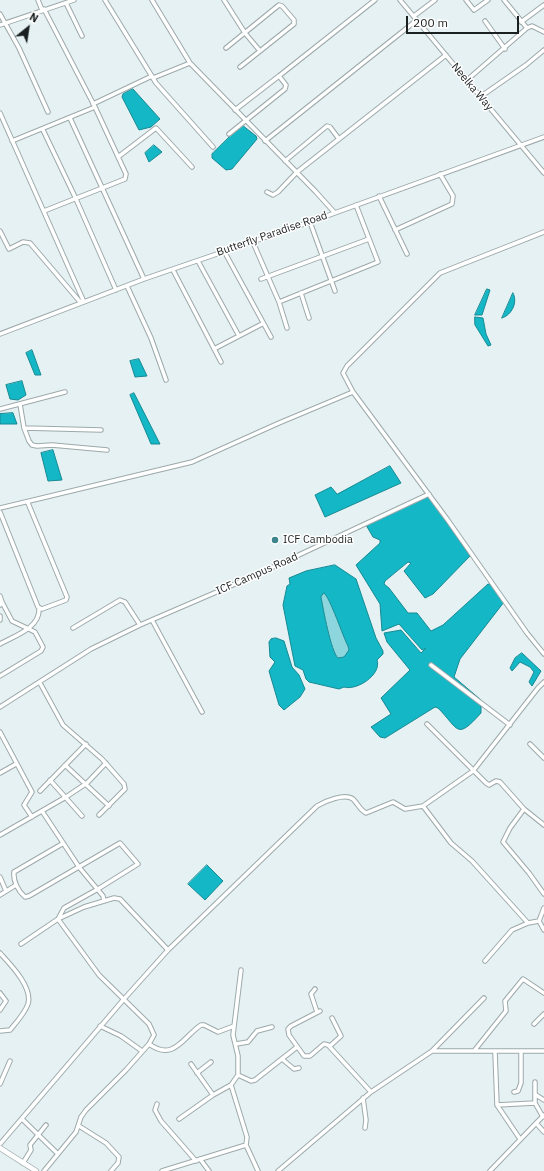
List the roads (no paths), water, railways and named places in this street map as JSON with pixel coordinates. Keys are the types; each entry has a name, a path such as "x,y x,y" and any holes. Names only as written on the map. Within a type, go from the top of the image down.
{"street":[{"path":"38,0 94,106 127,177 44,212"},
{"path":"0,25 43,9 74,0"},
{"path":"105,0 152,77 213,148"},
{"path":"152,0 190,63 334,212"},
{"path":"224,0 260,52"},
{"path":"235,110 375,0"},
{"name":"Neelka Way","path":"400,0 544,173"},
{"path":"414,16 435,0"},
{"path":"466,0 474,10 488,0"},
{"path":"504,0 527,28"},
{"path":"66,3 82,36"},
{"path":"226,48 280,5 294,20 294,24 240,67"},
{"path":"521,22 544,5"},
{"path":"0,14 48,112"},
{"path":"265,141 417,20"},
{"path":"485,22 505,49"},
{"path":"467,80 505,49 527,28 532,26 544,32"},
{"path":"480,97 526,65 544,50"},
{"path":"267,192 275,194 297,172 446,55"},
{"path":"12,141 43,130 70,118 152,77 190,63"},
{"path":"229,134 244,120 286,89 286,85 279,76"},
{"path":"0,113 83,302"},
{"path":"70,118 144,279"},
{"path":"285,161 327,126 330,127 339,139"},
{"path":"118,157 156,128 192,167"},
{"path":"43,130 76,198 116,290"},
{"name":"Butterfly Paradise Road","path":"0,334 144,279 198,261 252,240 310,222 334,212 544,137"},
{"path":"395,230 452,204 453,196 440,174"},
{"path":"379,196 407,254"},
{"path":"279,302 378,262 356,205"},
{"path":"310,222 334,291"},
{"path":"0,230 9,249 23,242 30,243 83,302"},
{"path":"544,232 438,274 345,369 343,373 353,392 429,494 527,633 544,654"},
{"path":"261,279 369,239"},
{"path":"252,240 279,302 287,328"},
{"path":"224,251 262,324 270,336"},
{"path":"198,261 239,336"},
{"path":"173,270 221,362"},
{"path":"127,286 151,338 166,380"},
{"path":"301,293 309,318"},
{"path":"214,349 262,324"},
{"path":"0,409 65,392"},
{"path":"0,508 28,503 192,462 353,392"},
{"path":"20,404 24,428 29,441 32,444 37,446 66,446 107,450"},
{"path":"24,428 101,430"},
{"name":"ICF Campus Road","path":"0,707 91,649 140,625 256,575 429,494"},
{"path":"28,503 67,597 66,600 39,609"},
{"path":"0,512 39,609 36,622 0,644"},
{"path":"0,596 1,604 12,621 29,627 38,635 43,649 0,676"},
{"path":"73,628 120,600 125,602 140,625"},
{"path":"152,620 202,712"},
{"path":"431,665 510,725"},
{"path":"40,682 63,725 106,762 125,786 109,806 99,815"},
{"path":"0,1144 100,1026 168,950 322,803 348,797 352,798 366,813 393,802 404,808 423,806 473,771 544,682"},
{"path":"427,724 473,771 489,785 496,781 500,782 524,809 544,824"},
{"path":"0,732 2,739 32,792 24,805 32,817"},
{"path":"40,791 86,744"},
{"path":"530,744 544,758"},
{"path":"0,835 66,798 87,783 106,762"},
{"path":"0,773 16,764"},
{"path":"65,765 87,783 109,806"},
{"path":"50,780 82,816"},
{"path":"423,806 451,843 472,861 528,923"},
{"path":"524,809 510,828 503,842 530,873 543,891"},
{"path":"42,811 62,844 103,896 104,901"},
{"path":"58,919 64,908 98,890 138,864 120,843 27,897 22,895 16,885 14,872 62,844"},
{"path":"0,877 6,891"},
{"path":"0,895 16,885"},
{"path":"21,944 58,919 84,907 114,898 120,899 168,950"},
{"path":"539,922 544,908"},
{"path":"44,1171 76,1132 82,1117 94,1102 126,1070 149,1044 154,1035 152,1028 100,975 58,919"},
{"path":"485,961 512,930 528,923 539,922"},
{"path":"539,922 544,930"},
{"path":"0,953 25,985 29,999 28,1005 10,1030 0,1031"},
{"path":"179,1119 213,1095 231,1085 238,1075 236,1044 233,1036 241,970"},
{"path":"474,1052 506,1011 507,999 523,979 544,993"},
{"path":"315,989 311,994 318,1012 288,1029 288,1035 301,1054 307,1056 310,1056 324,1044 330,1046 371,1092"},
{"path":"0,993 6,1001 0,1010"},
{"path":"278,1171 363,1098 432,1051 484,998"},
{"path":"534,1024 544,1014"},
{"path":"330,1046 341,1036 332,1018"},
{"path":"149,1044 159,1050 175,1048 182,1044 201,1025 218,1032 234,1026"},
{"path":"100,1026 121,1036 142,1051"},
{"path":"236,1044 248,1042 257,1031 272,1027"},
{"path":"238,1075 253,1081 297,1047"},
{"path":"432,1051 544,1051"},
{"path":"495,1052 497,1105 520,1139"},
{"path":"514,1092 518,1091 521,1083 521,1052"},
{"path":"282,1059 294,1069 299,1068"},
{"path":"0,1084 10,1061"},
{"path":"198,1074 211,1062"},
{"path":"191,1064 213,1095"},
{"path":"492,1170 543,1116 536,1103 535,1082"},
{"path":"231,1085 247,1137 246,1144 258,1171"},
{"path":"536,1095 544,1100"},
{"path":"363,1098 366,1120 365,1128"},
{"path":"497,1105 536,1103"},
{"path":"157,1104 155,1110 161,1122 209,1171"},
{"path":"22,1119 58,1154"},
{"path":"536,1123 544,1132"},
{"path":"23,1163 31,1150 30,1145 46,1125"},
{"path":"79,1126 106,1143 119,1157 118,1163 111,1171"},
{"path":"162,1171 246,1144"},
{"path":"0,1148 36,1171"}],"place":[{"name":"ICF Cambodia","path":"275,540"}]}
